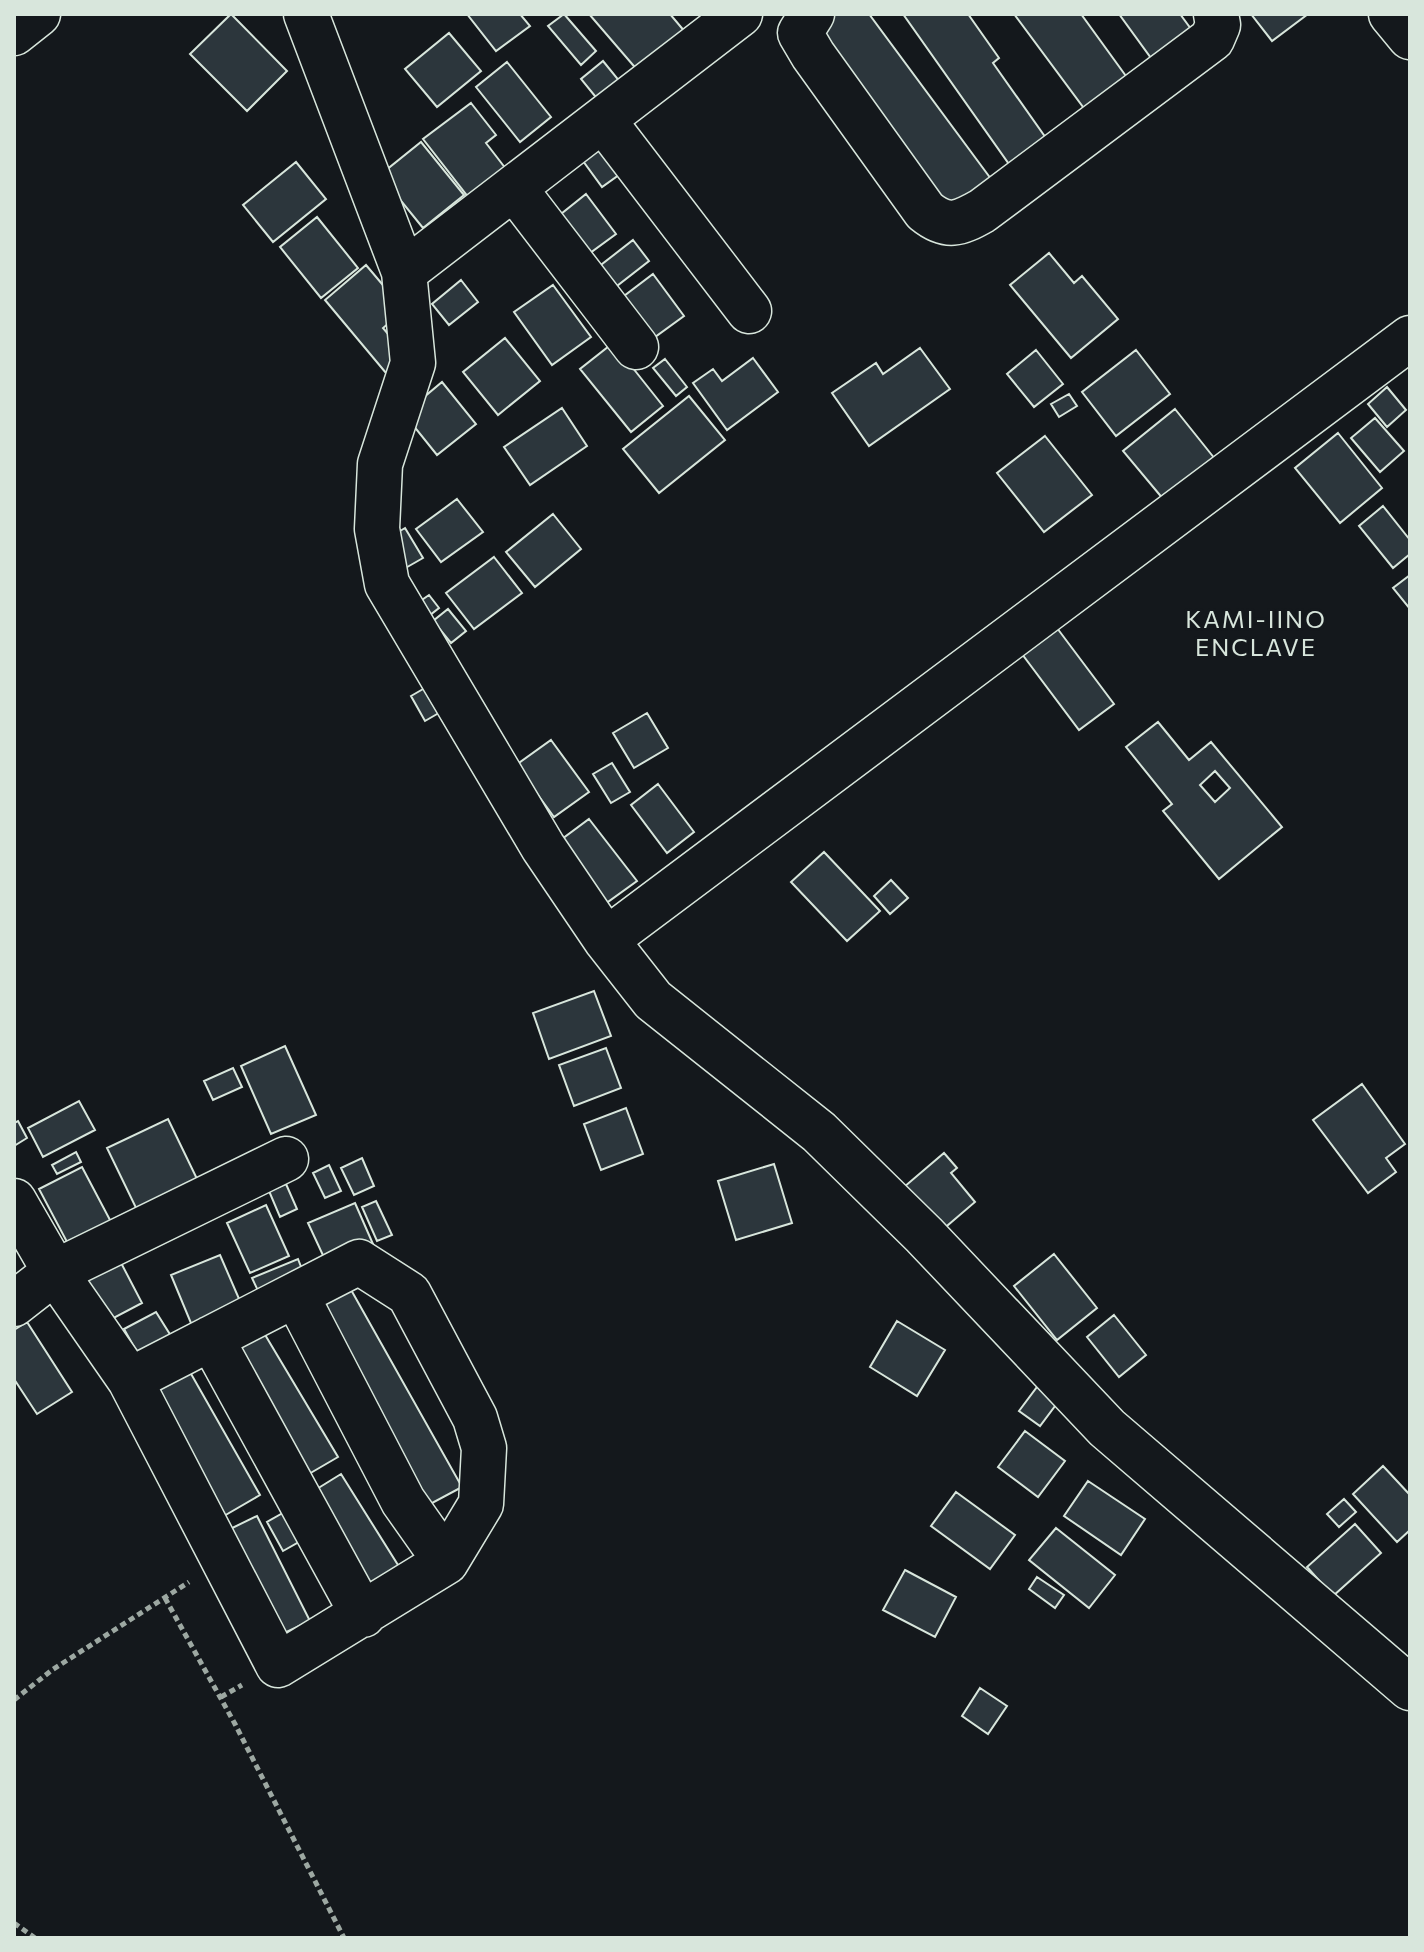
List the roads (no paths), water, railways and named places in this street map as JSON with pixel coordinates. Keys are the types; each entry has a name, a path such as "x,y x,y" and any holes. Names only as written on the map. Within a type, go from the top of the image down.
{"street":[{"path":"14,33 38,14"},
{"path":"306,14 404,272 413,363 380,464 377,529 387,584 496,770 606,940 653,1000 829,1142 924,1235 1107,1428 1410,1688"},
{"path":"404,272 740,14"},
{"path":"812,14 800,33 813,55 925,211 939,222 958,224 982,211 1212,39 1218,25 1216,14"},
{"path":"1391,14 1410,37"},
{"path":"603,120 749,311"},
{"path":"514,188 636,347"},
{"path":"606,940 1410,338"},
{"path":"14,1304 55,1272 286,1159"},
{"path":"14,1201 55,1272 130,1380 278,1665 446,1562 481,1504 484,1448 475,1418 409,1294 359,1262 130,1380"},
{"path":"296,1295 403,1501 446,1562"},
{"path":"211,1338 363,1615"}],"district":[{"name":"KAMI-IINO ENCLAVE","path":"1256,632"}]}
